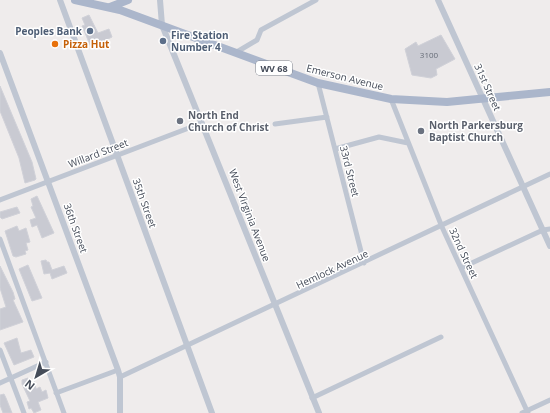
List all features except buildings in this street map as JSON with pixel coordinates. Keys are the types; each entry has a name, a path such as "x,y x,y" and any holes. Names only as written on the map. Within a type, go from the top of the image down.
{"main road":[{"name":"Emerson Avenue","path":"75,0 109,7 162,25 318,83 390,99 447,102 482,100 550,92"},
{"path":"109,7 128,0"}],"street":[{"name":"35th Street","path":"60,0 212,413"},
{"name":"West Virginia Avenue","path":"160,0 162,25 274,305 319,413"},
{"path":"234,53 257,40 261,30 316,0"},
{"name":"31st Street","path":"438,0 482,100 550,246"},
{"name":"36th Street","path":"0,53 118,370 120,377 120,413"},
{"name":"33rd Street","path":"318,83 364,263"},
{"name":"32nd Street","path":"390,99 442,227 525,412"},
{"path":"275,124 327,117"},
{"name":"Willard Street","path":"0,200 202,123"},
{"path":"335,150 378,137 408,142"},
{"name":"Hemlock Avenue","path":"120,377 442,227 550,174"},
{"path":"461,268 542,230 550,229"},
{"path":"0,239 64,413"},
{"path":"312,398 441,337"},
{"path":"0,350 24,413"},
{"path":"0,383 11,380 46,362"},
{"path":"56,393 118,370"},
{"path":"525,412 550,400"}],"place":[{"name":"Peoples Bank","path":"90,31"},
{"name":"Fire Station Number 4","path":"163,41"},
{"name":"Pizza Hut","path":"55,44"},
{"name":"North End Church of Christ","path":"180,121"},
{"name":"North Parkersburg Baptist Church","path":"421,131"}]}
